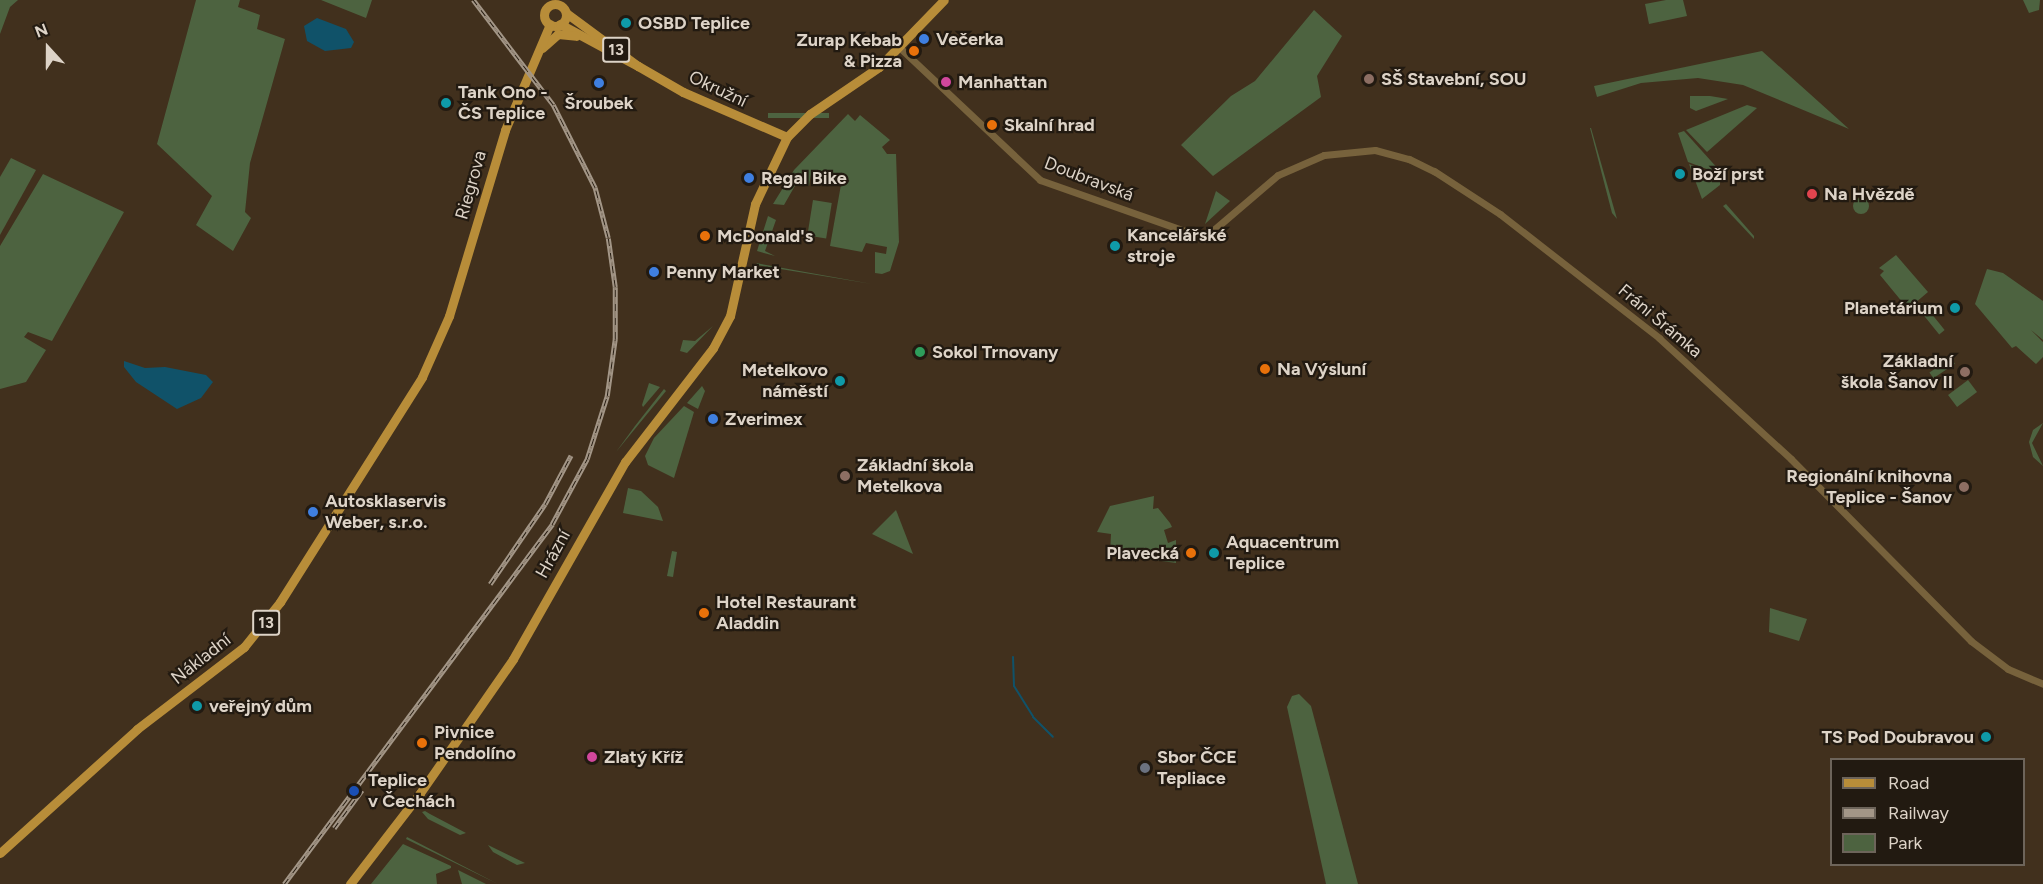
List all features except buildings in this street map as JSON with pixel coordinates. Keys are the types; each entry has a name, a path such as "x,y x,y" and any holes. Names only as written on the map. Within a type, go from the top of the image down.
{"main road":[{"name":"Hrázní","path":"350,884 407,810 513,659 625,462 705,359 729,316 755,204 787,137 810,114 865,78 899,47 944,0"},
{"name":"13","path":"560,24 550,24 544,15 549,5 559,4 566,13"},
{"path":"560,24 566,13"},
{"name":"Okružní","path":"566,13 638,66"},
{"name":"Riegrova","path":"431,358 449,316 504,130 550,24"},
{"name":"Okružní","path":"560,24 682,92 787,137"},
{"name":"13","path":"536,55 551,38 562,34 606,50"},
{"name":"Nákladní","path":"0,853 137,729 230,660 257,633 398,420 431,358"}],"street":[{"name":"Doubravská","path":"899,47 1040,180 1206,236"},
{"name":"Fráni Šrámka","path":"1206,236 1265,183 1291,167 1324,155 1375,150 1409,159 1434,171 1500,214 1668,345 1791,459 1971,641 2008,669 2043,684"}],"green space":[{"path":"0,0 18,0 10,7 0,34"},
{"path":"196,0 240,0 238,7 260,15 257,29 285,39 250,163 245,212 251,218 233,251 196,225 212,196 157,144"},
{"path":"321,0 372,0 366,18"},
{"path":"1683,0 1687,16 1649,24 1645,4"},
{"path":"2023,0 2040,0 2039,10 2029,13"},
{"path":"1314,10 1342,36 1317,76 1321,97 1213,176 1181,145 1231,96 1255,81"},
{"path":"1762,51 1849,129 1743,85 1698,78 1641,83 1597,97 1594,86"},
{"path":"1690,96 1728,99 1696,111 1690,108"},
{"path":"1747,105 1757,108 1707,152 1686,130"},
{"path":"768,113 829,113 829,118 768,118"},
{"path":"848,114 855,121 860,115 890,140 882,147 887,154 896,154 899,242 890,271 882,274 875,273 875,252 886,254 887,247 866,243 862,252 830,246 842,179 811,174 809,186 796,184 784,205 773,204 794,170"},
{"path":"1591,128 1617,219 1612,213"},
{"path":"1684,131 1720,171 1720,174 1688,162 1678,133"},
{"path":"11,158 36,170 0,235 0,177"},
{"path":"1689,164 1720,176 1720,185 1702,199"},
{"path":"43,174 124,212 52,341 28,332 24,337 46,350 26,382 0,389 0,246"},
{"path":"1216,191 1230,201 1205,224"},
{"path":"1858,198 1864,198 1869,206 1867,212 1858,214 1853,209 1853,203"},
{"path":"813,200 832,203 826,239 807,236"},
{"path":"1726,204 1754,236 1754,239 1723,206"},
{"path":"768,216 776,220 765,251 775,256 757,251"},
{"path":"1896,255 1928,292 1908,309 1880,275 1884,271 1879,268"},
{"path":"761,264 872,284 756,265"},
{"path":"1987,269 2003,273 2043,301 2043,340 2031,330 2043,342 2043,357 2036,364 2016,346 2012,348 1975,304"},
{"path":"1922,302 1945,330 1939,334 1917,306"},
{"path":"713,326 687,353 680,351 683,340 695,341"},
{"path":"1951,358 1955,364 1933,378 1929,373"},
{"path":"1968,380 1977,392 1957,407 1948,395"},
{"path":"649,383 660,387 643,407 642,405"},
{"path":"702,386 705,391 698,409 687,403"},
{"path":"664,389 666,391 616,452 635,426"},
{"path":"684,406 694,412 674,478 648,465 645,456 654,438"},
{"path":"2043,423 2032,443 2043,466 2033,457 2029,442 2033,430"},
{"path":"628,488 641,491 658,507 663,521 623,513"},
{"path":"1154,496 1153,509 1158,508 1172,527 1164,530 1168,543 1176,540 1176,563 1110,554 1111,534 1097,532 1110,506"},
{"path":"896,510 913,554 872,534"},
{"path":"672,551 677,552 673,577 667,576"},
{"path":"1770,608 1807,619 1799,641 1769,632"},
{"path":"1299,694 1311,706 1358,884 1326,884 1287,707 1292,696"},
{"path":"425,811 466,833 460,835 428,819 422,812"},
{"path":"407,837 498,884 406,839"},
{"path":"403,844 451,868 436,874 437,884 371,884"},
{"path":"488,845 525,863 517,865 493,852"},
{"path":"458,870 486,884 462,884"}],"water":[{"path":"317,18 346,29 354,42 351,48 325,51 307,41 304,26"},
{"path":"124,361 145,368 165,367 206,375 213,382 201,398 177,409 136,382 124,367"}],"waterway":[{"path":"1013,657 1014,686 1033,717 1053,737"}],"railway":[{"path":"284,884 552,524 587,459 607,396 615,339 615,287 608,238 595,188 553,105 473,0"},
{"path":"490,584 545,504 571,455"},
{"path":"334,828 362,790"}],"place":[{"name":"OSBD Teplice","path":"626,23"},
{"name":"Večerka","path":"924,39"},
{"name":"Zurap Kebab & Pizza","path":"914,51"},
{"name":"SŠ Stavební, SOU","path":"1369,79"},
{"name":"Manhattan","path":"946,82"},
{"name":"Šroubek","path":"599,83"},
{"name":"Tank Ono - ČS Teplice","path":"446,103"},
{"name":"Skalní hrad","path":"992,125"},
{"name":"Boží prst","path":"1680,174"},
{"name":"Regal Bike","path":"749,178"},
{"name":"Na Hvězdě","path":"1812,194"},
{"name":"McDonald's","path":"705,236"},
{"name":"Kancelářské stroje","path":"1115,246"},
{"name":"Penny Market","path":"654,272"},
{"name":"Planetárium","path":"1955,308"},
{"name":"Sokol Trnovany","path":"920,352"},
{"name":"Na Výsluní","path":"1265,369"},
{"name":"Základní škola Šanov II","path":"1965,372"},
{"name":"Metelkovo náměstí","path":"840,381"},
{"name":"Zverimex","path":"713,419"},
{"name":"Základní škola Metelkova","path":"845,476"},
{"name":"Regionální knihovna Teplice - Šanov","path":"1964,487"},
{"name":"Autosklaservis Weber, s.r.o.","path":"313,512"},
{"name":"Plavecká","path":"1191,553"},
{"name":"Aquacentrum Teplice","path":"1214,553"},
{"name":"Hotel Restaurant Aladdin","path":"704,613"},
{"name":"veřejný dům","path":"197,706"},
{"name":"TS Pod Doubravou","path":"1986,737"},
{"name":"Pivnice Pendolíno","path":"422,743"},
{"name":"Zlatý Kříž","path":"592,757"},
{"name":"Sbor ČCE Tepliace","path":"1145,768"},
{"name":"Teplice v Čechách","path":"354,791"}]}
